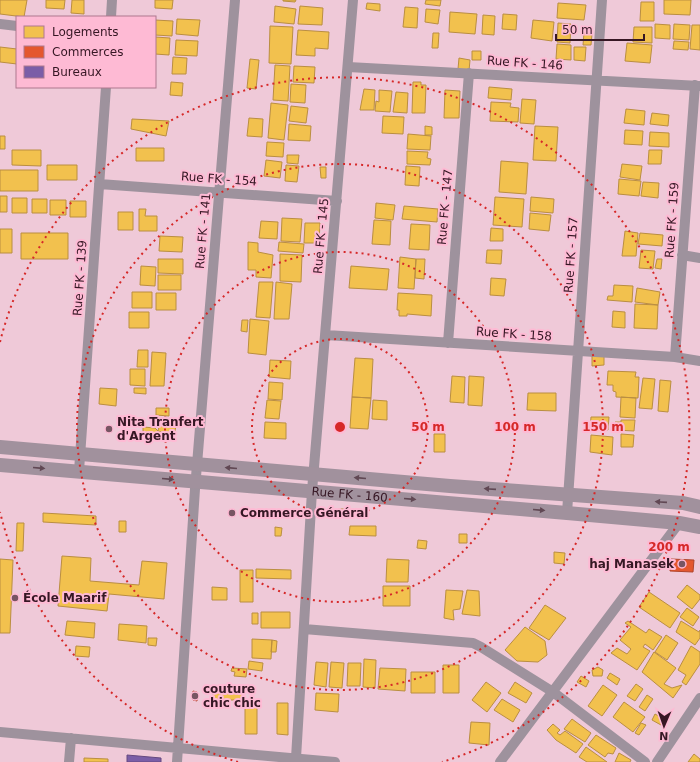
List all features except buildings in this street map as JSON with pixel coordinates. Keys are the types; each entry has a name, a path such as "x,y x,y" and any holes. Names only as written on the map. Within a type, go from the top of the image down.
{"main road":[{"name":"Rue FK - 160","path":"0,447 197,465 683,503 700,507"},
{"name":"Rue FK - 160","path":"0,465 679,523 700,527"}],"street":[{"path":"111,16 112,0"},
{"name":"Rue FK - 141","path":"177,762 197,465 235,0"},
{"name":"Rue FK - 145","path":"296,758 312,491 353,0"},
{"name":"Rue FK - 157","path":"566,513 602,0"},
{"path":"0,24 16,26"},
{"name":"Rue FK - 146","path":"348,67 596,81 697,85"},
{"name":"Rue FK - 147","path":"448,343 469,73"},
{"name":"Rue FK - 159","path":"675,357 682,255 697,85"},
{"name":"Rue FK - 139","path":"79,471 106,88"},
{"name":"Rue FK - 154","path":"99,184 337,201"},
{"path":"682,255 700,258"},
{"name":"Rue FK - 158","path":"326,336 675,357 700,361"},
{"path":"500,762 679,523"},
{"path":"304,629 472,643 482,647 553,692 645,762"},
{"path":"657,762 700,698"},
{"path":"0,732 334,762"},
{"path":"69,762 71,738"}],"place":[{"name":"Nita Tranfert d'Argent","path":"109,429"},
{"name":"Commerce Général","path":"232,513"},
{"name":"haj Manasek","path":"682,564"},
{"name":"École Maarif","path":"15,598"},
{"name":"couture chic chic","path":"195,696"}]}
